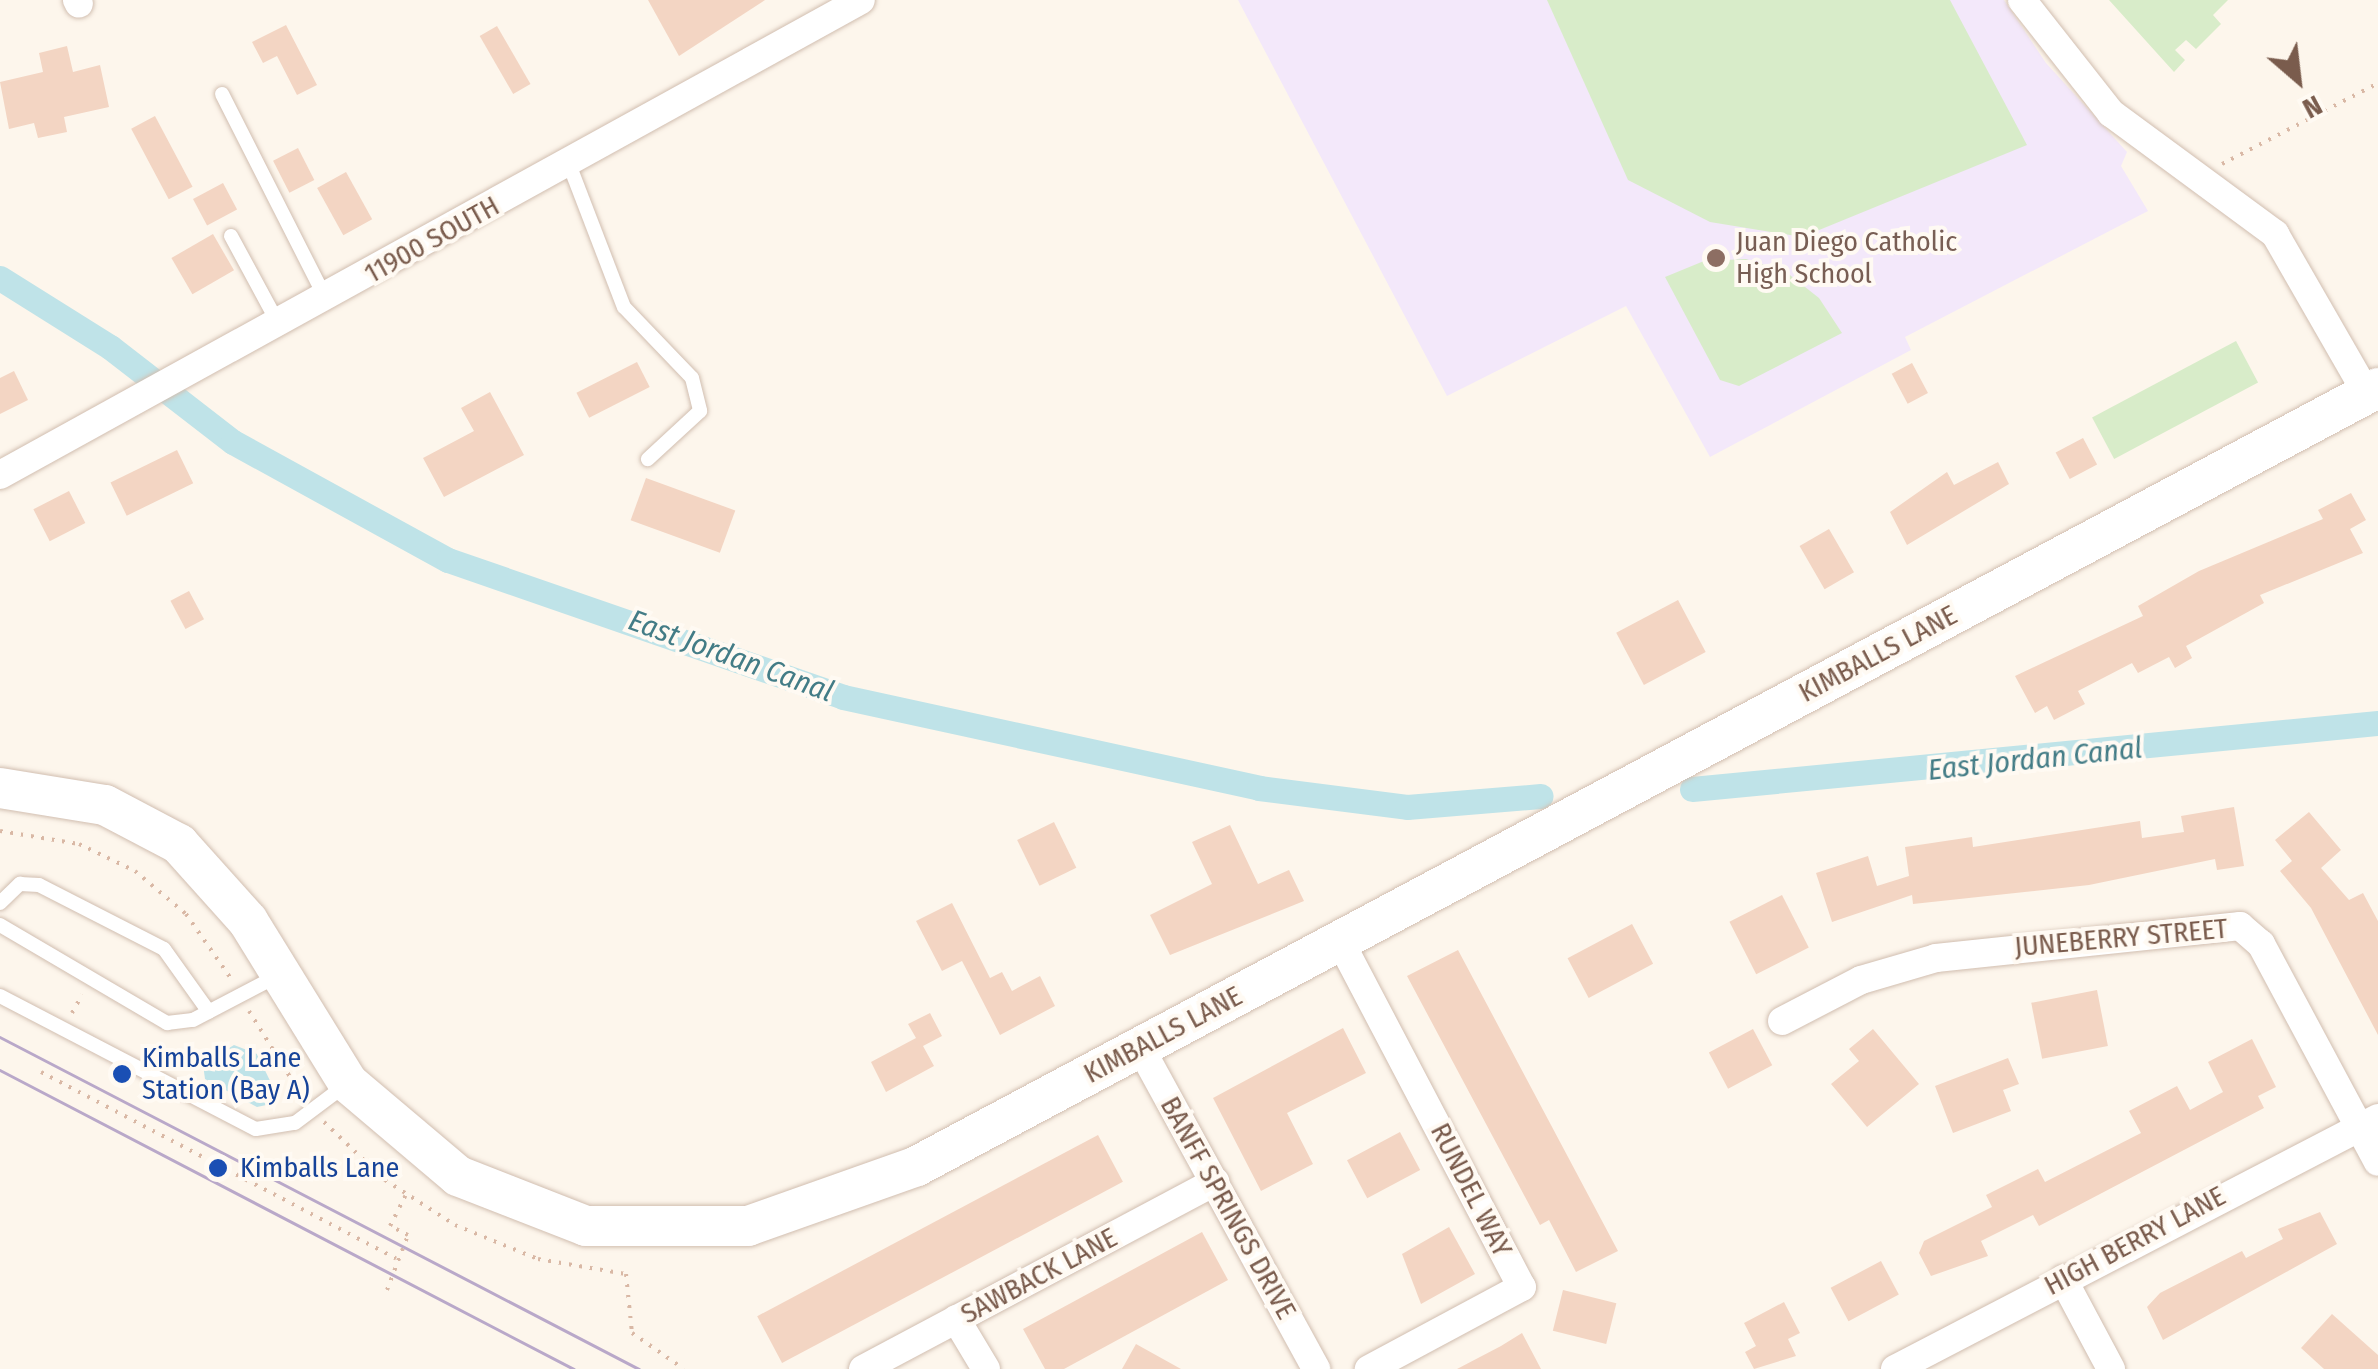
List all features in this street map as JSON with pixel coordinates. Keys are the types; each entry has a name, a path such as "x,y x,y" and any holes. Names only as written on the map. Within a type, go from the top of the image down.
{"street":[{"name":"11900 SOUTH","path":"0,475 280,326 861,0"},
{"path":"2022,0 2122,124 2275,234 2372,391"},
{"name":"KIMBALLS LANE","path":"4,786 105,805 168,836 228,895 348,1083 402,1138 488,1192 586,1226 678,1233 786,1218 850,1197 1140,1047 2372,391"},
{"name":"JUNEBERRY STREET","path":"1782,1021 1861,980 1936,958 2240,926 2261,944 2368,1122 2378,1162"},
{"name":"RUNDEL WAY","path":"1340,940 1522,1287 1370,1369"},
{"name":"BANFF SPRINGS DRIVE","path":"1140,1047 1316,1369"},
{"name":"HIGH BERRY LANE","path":"1895,1369 2368,1122"},
{"name":"SAWBACK LANE","path":"862,1369 1215,1182"},
{"path":"2063,1278 2111,1369"},
{"path":"956,1319 986,1369"}],"lane":[{"path":"222,94 327,299"},
{"path":"569,164 624,306 692,378 700,410 648,459"},
{"path":"231,236 280,326"},
{"path":"0,903 20,884 40,885 148,941 178,959 209,1012"},
{"path":"0,925 89,982 167,1023 209,1012 279,975"},
{"path":"0,996 256,1129 295,1123 348,1083"}],"path":[{"path":"2222,164 2378,83"},
{"path":"72,1012 89,982"},
{"path":"41,1072 396,1258"},
{"path":"387,1290 396,1258 408,1235 390,1226 405,1196 523,1253 626,1274 632,1333 684,1369"}],"shaded area":[{"name":"Juan Diego Catholic High School","path":"1238,0 2004,0 2046,63 2127,152 2121,166 2148,211 1905,337 1911,350 1710,457 1626,306 1447,396"}],"green space":[{"path":"1547,0 1950,0 2027,145 1802,237 1710,222 1628,180"},
{"path":"2109,0 2228,0 2213,15 2221,24 2196,49 2186,40 2175,50 2185,60 2174,72"},
{"path":"1746,259 1786,272 1819,298 1842,333 1739,386 1720,380 1665,277 1704,261"},
{"path":"2236,341 2258,382 2114,459 2092,418"}],"water":[{"path":"234,1045 257,1054 276,1093 271,1104 257,1107 205,1079 203,1064"}],"building":[{"path":"648,0 765,0 679,56"},
{"path":"286,25 317,85 297,95 277,56 263,63 252,42"},
{"path":"497,26 530,84 513,94 480,36"},
{"path":"67,46 73,72 100,65 109,107 64,117 67,132 38,138 34,123 9,129 0,82 43,72 39,53"},
{"path":"155,116 193,187 169,199 131,129"},
{"path":"298,148 314,180 289,193 273,161"},
{"path":"346,172 372,219 343,235 317,188"},
{"path":"223,183 237,209 207,225 193,199"},
{"path":"213,234 234,270 192,294 171,258"},
{"path":"637,362 650,387 589,418 576,393"},
{"path":"1912,363 1928,393 1908,404 1892,374"},
{"path":"14,371 28,400 0,414 0,378"},
{"path":"490,392 524,455 444,497 423,458 474,431 461,408"},
{"path":"2083,438 2097,464 2070,479 2056,453"},
{"path":"177,450 193,483 127,516 110,482"},
{"path":"1998,462 2009,484 1907,545 1890,512 1947,472 1954,485"},
{"path":"646,478 735,510 720,553 631,520"},
{"path":"69,491 85,523 50,541 33,509"},
{"path":"2351,493 2366,520 2350,529 2363,553 2260,595 2264,603 2186,646 2192,658 2175,668 2169,657 2138,673 2132,663 2078,691 2085,704 2054,720 2047,706 2035,713 2015,676 2143,616 2138,606 2199,571 2323,519 2318,510"},
{"path":"1829,529 1854,572 1825,589 1800,546"},
{"path":"189,591 204,619 185,629 170,601"},
{"path":"1678,600 1706,652 1644,685 1616,633"},
{"path":"2234,807 2244,866 2217,870 2215,859 2089,885 1913,904 1912,895 1832,922 1816,873 1868,856 1877,886 1909,876 1905,847 1972,837 1973,847 2140,821 2142,838 2184,832 2181,816"},
{"path":"2309,812 2341,850 2321,868 2349,900 2363,893 2378,921 2378,1035 2311,908 2280,871 2292,861 2275,840"},
{"path":"1054,822 1076,868 1040,886 1017,840"},
{"path":"1230,825 1258,884 1289,870 1304,901 1170,955 1150,915 1212,884 1192,842"},
{"path":"1782,895 1809,948 1756,974 1729,922"},
{"path":"952,903 990,978 1002,972 1012,991 1040,976 1055,1006 1000,1035 962,961 942,971 916,921"},
{"path":"1632,924 1653,964 1589,998 1568,958"},
{"path":"1458,950 1618,1251 1576,1272 1549,1220 1540,1225 1407,976"},
{"path":"2097,990 2108,1046 2042,1059 2031,1003"},
{"path":"930,1013 942,1036 923,1046 934,1066 886,1092 871,1062 916,1038 908,1024"},
{"path":"1343,1028 1366,1073 1287,1113 1313,1164 1261,1191 1213,1098"},
{"path":"1753,1029 1772,1065 1728,1089 1709,1052"},
{"path":"1873,1029 1919,1084 1867,1127 1831,1084 1859,1061 1849,1049"},
{"path":"2252,1039 2276,1087 2258,1096 2264,1108 2039,1226 2033,1215 1981,1241 1988,1256 1931,1276 1919,1253 1924,1241 1992,1207 1986,1195 2038,1169 2045,1182 2141,1133 2129,1111 2177,1086 2190,1110 2223,1092 2208,1062"},
{"path":"2008,1058 2019,1084 2003,1090 2011,1111 1953,1133 1935,1086"},
{"path":"1400,1132 1420,1170 1367,1198 1347,1160"},
{"path":"1098,1135 1123,1182 782,1363 757,1316"},
{"path":"2320,1212 2337,1244 2163,1340 2147,1307 2160,1293 2242,1251 2246,1258 2283,1239 2278,1229"},
{"path":"1449,1227 1475,1274 1421,1304 1402,1254"},
{"path":"1202,1232 1228,1280 1064,1369 1045,1369 1023,1329"},
{"path":"1881,1261 1899,1295 1849,1321 1831,1288"},
{"path":"1563,1290 1616,1303 1606,1344 1553,1331"},
{"path":"1784,1302 1800,1333 1788,1339 1796,1356 1754,1369 1745,1352 1756,1346 1744,1323"},
{"path":"2332,1314 2378,1355 2378,1369 2324,1369 2301,1348"},
{"path":"1522,1333 1541,1369 1457,1369 1501,1346"},
{"path":"1136,1344 1181,1369 1122,1369"}],"waterway":[{"name":"East Jordan Canal","path":"0,278 110,347 233,442 448,560 843,697 1259,788 1407,807 1541,796"},
{"name":"East Jordan Canal","path":"1692,789 2378,723"}],"tram line":[{"path":"0,1037 639,1369"},
{"path":"0,1070 574,1369"}],"place":[{"name":"Juan Diego Catholic High School","path":"1716,258"},
{"name":"Kimballs Lane Station (Bay A)","path":"122,1074"},
{"name":"Kimballs Lane","path":"218,1168"}]}
